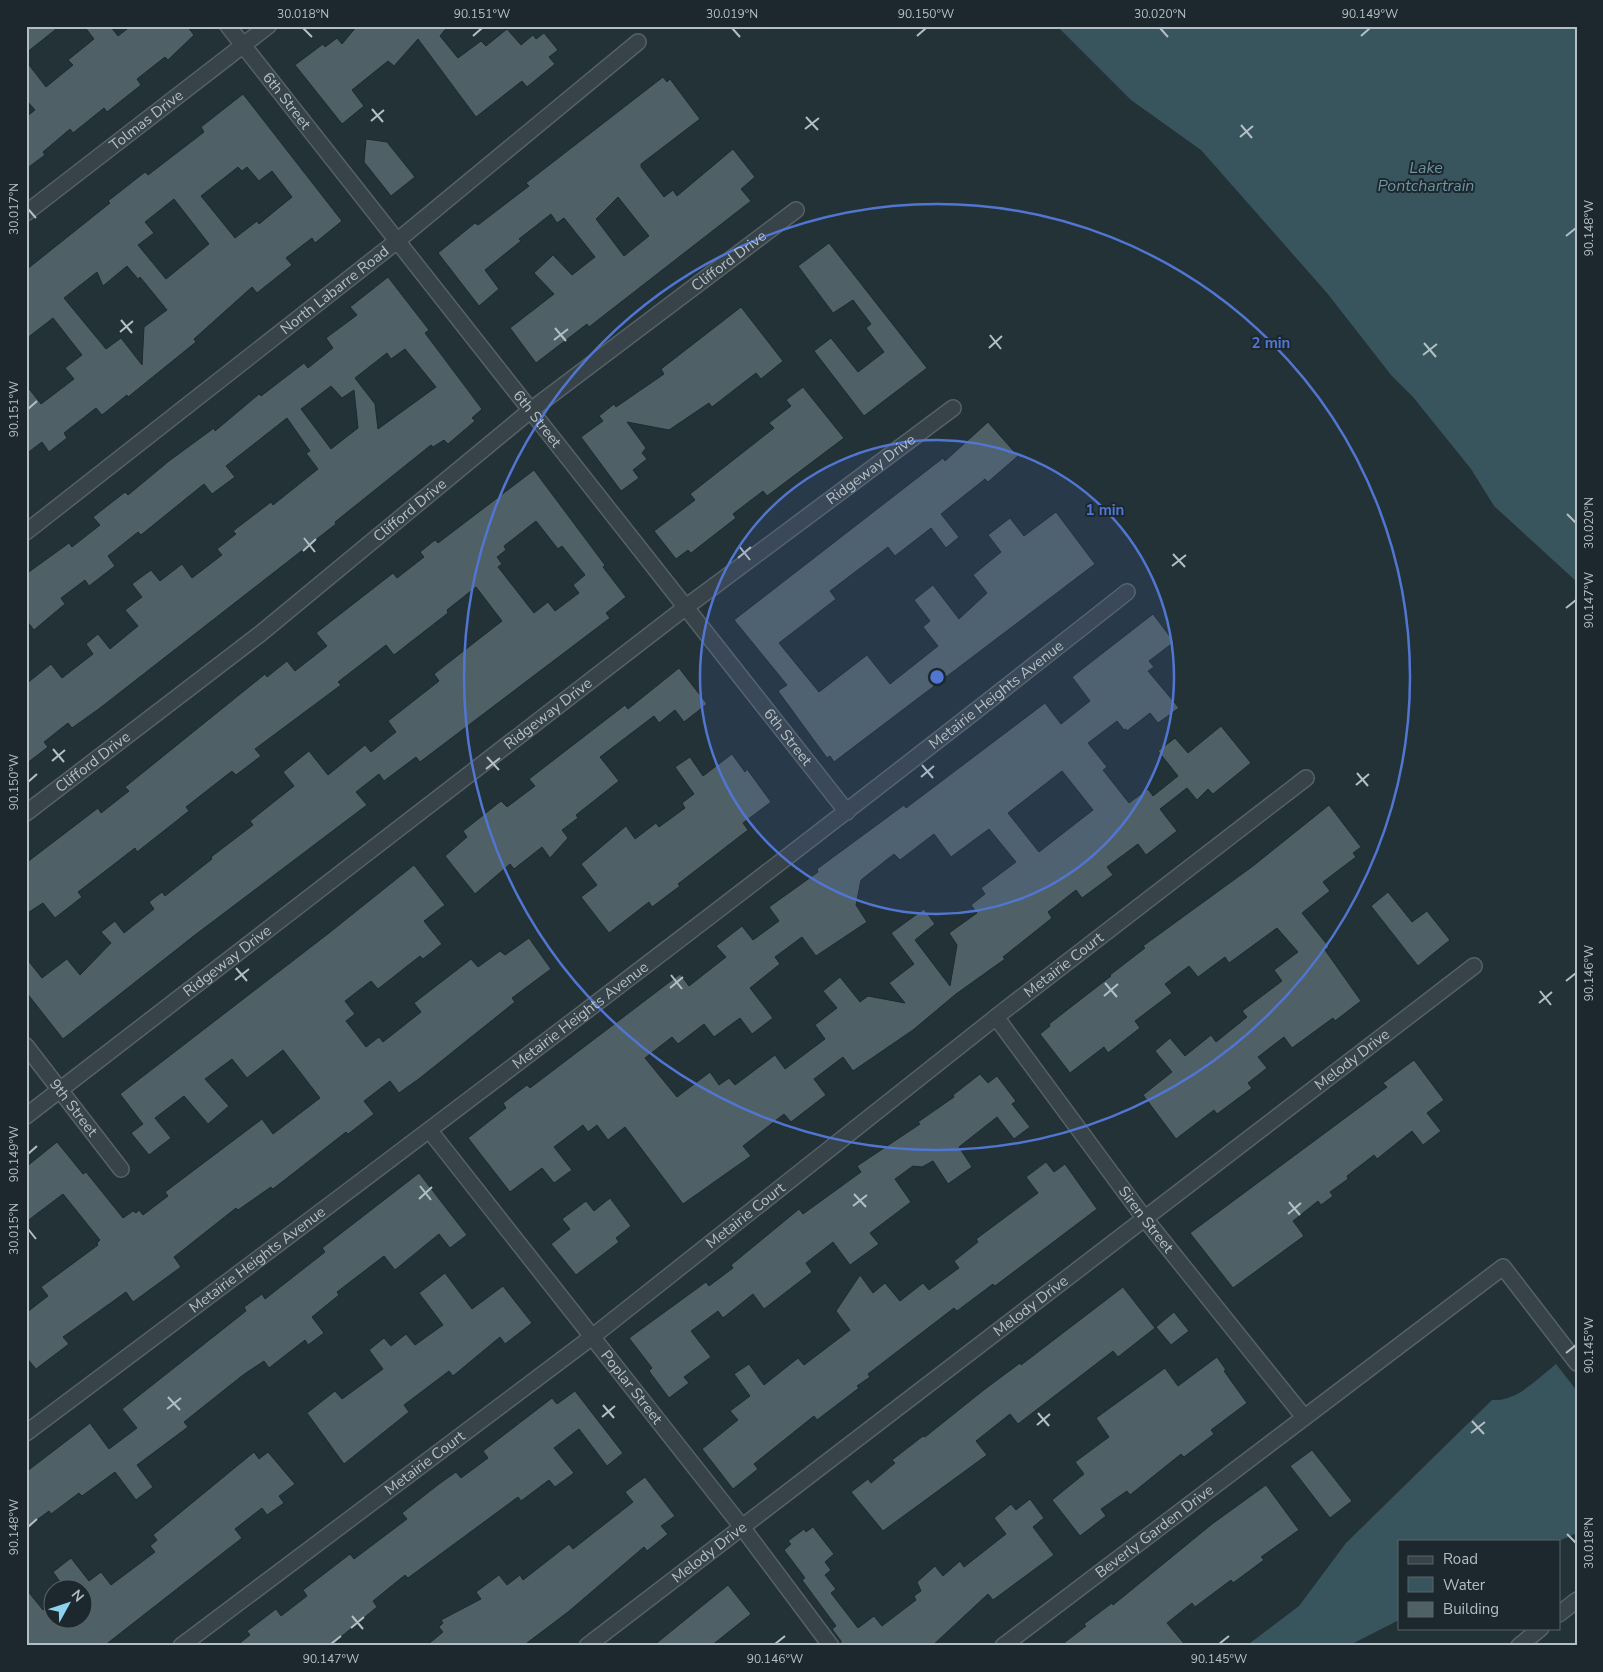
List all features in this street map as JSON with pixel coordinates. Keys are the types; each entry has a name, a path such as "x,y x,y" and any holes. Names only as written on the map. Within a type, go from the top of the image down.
{"street":[{"name":"6th Street","path":"228,26 847,812"},
{"name":"Tolmas Drive","path":"26,213 268,26"},
{"name":"North Labarre Road","path":"26,532 397,241 638,42"},
{"name":"Clifford Drive","path":"26,814 260,634 530,410 796,210"},
{"name":"Ridgeway Drive","path":"26,1116 686,607 953,408"},
{"name":"Metairie Heights Avenue","path":"26,1433 430,1131 847,812 1127,592"},
{"name":"Metairie Court","path":"181,1646 592,1337 996,1017 1306,778"},
{"name":"Melody Drive","path":"587,1646 1474,966"},
{"name":"Siren Street","path":"996,1017 1144,1219 1304,1416"},
{"name":"9th Street","path":"26,1046 121,1168"},
{"name":"Poplar Street","path":"430,1131 742,1527 831,1646"},
{"name":"Beverly Garden Drive","path":"1003,1646 1503,1267 1577,1363"},
{"path":"1560,1613 1575,1601"},
{"path":"1519,1646 1539,1630"}],"water":[{"name":"Lake Pontchartrain","path":"1057,26 1577,26 1577,582 1494,506 1471,469 1413,397 1391,375 1327,293 1201,150 1131,100"},
{"path":"1556,1364 1577,1391 1577,1533 1560,1541 1398,1540 1398,1621 1348,1646 1246,1646 1299,1606 1346,1543 1492,1400 1510,1397 1534,1382"}],"building":[{"path":"26,26 60,26 26,53"},
{"path":"84,26 110,26 118,36 131,26 187,26 194,35 168,60 165,57 137,79 141,85 107,112 104,108 73,133 70,129 43,152 45,155 26,169 26,117 35,110 26,100 26,61 46,87 73,65 68,60 94,39"},
{"path":"357,26 448,26 440,36 458,58 481,41 486,46 507,29 521,45 533,35 536,39 544,33 558,50 549,57 555,64 527,87 522,81 476,117 418,39 394,66 388,61 352,90 364,106 342,124 295,65 323,44 325,47 337,38 342,44"},
{"path":"663,77 667,82 670,79 700,119 641,164 641,167 664,197 673,190 677,196 733,149 755,177 741,189 751,201 589,327 587,324 536,363 510,328 554,294 534,273 553,255 572,275 595,257 564,218 557,223 551,214 519,239 521,241 485,270 499,289 479,306 438,253 475,223 478,225 529,186 526,183","holes":["618,197 649,236 624,256 596,219"]},
{"path":"243,94 342,221 315,243 312,238 286,258 292,265 257,293 252,287 194,339 196,342 128,397 127,395 102,415 96,408 64,433 67,438 49,452 42,442 26,454 26,385 41,404 74,379 65,368 82,355 53,318 26,339 26,270 110,203 108,201 145,172 148,175 204,132 201,127","holes":["238,167 242,171 247,167 259,181 272,171 292,197 259,224 257,221 235,238 201,196","174,199 209,244 166,279 138,245 154,233 145,222","127,266 138,279 140,277 167,310 144,327 142,365 121,338 106,349 64,298 97,272 103,286"]},
{"path":"366,139 387,142 415,177 391,196 364,162"},
{"path":"829,243 927,368 864,416 814,351 831,338 858,372 884,352 866,328 871,324 853,300 833,313 798,266"},
{"path":"388,277 429,330 425,333 482,409 472,418 475,421 448,444 444,440 433,447 431,445 335,522 336,524 100,708 72,728 68,723 44,742 48,747 26,764 26,684 51,664 62,678 93,654 86,644 98,634 110,649 138,626 125,610 142,597 132,584 151,570 160,581 182,564 192,578 222,555 217,549 236,534 233,531 271,502 273,505 318,469 306,453 310,451 287,418 226,466 235,477 212,494 204,484 141,535 138,532 108,556 115,566 89,586 85,580 61,598 65,604 34,630 26,620 26,574 69,543 72,547 100,525 93,517 125,492 128,495 169,461 214,428 215,431 259,394 261,396 304,363 308,368 333,348 326,338 357,315 350,307","holes":["405,349 436,387 378,429 375,404 355,378 387,353 391,359","331,386 342,398 354,390 358,428 331,449 301,409"]},
{"path":"741,307 783,361 761,379 756,373 712,407 709,403 669,430 627,422 646,448 642,453 647,459 633,470 639,478 621,491 581,437 603,421 599,416 614,404 616,407 664,374 661,369"},
{"path":"803,387 844,438 767,496 763,491 733,514 736,518 691,553 688,550 676,559 654,531 695,500 690,494 774,428 769,423 791,406 786,400"},
{"path":"988,422 1018,456 988,482 985,479 941,514 959,537 946,548 931,528 895,556 888,547 830,591 836,599 779,643 819,692 867,655 890,684 938,646 923,627 930,621 914,600 933,585 959,619 987,593 973,575 1001,552 988,535 1010,518 1024,536 1056,512 1095,564 834,762 830,756 827,758 778,691 787,685 734,620 943,458 945,461"},
{"path":"534,470 605,565 603,567 626,597 606,613 610,618 420,762 416,757 384,781 379,774 356,792 367,805 195,935 63,1039 26,992 26,958 42,978 67,959 80,975 111,943 101,932 115,921 124,933 154,909 149,902 162,892 165,896 212,859 211,857 253,825 250,821 294,786 283,772 309,751 328,775 365,745 371,752 396,732 388,721 439,681 434,674 502,621 476,587 447,610 448,613 394,655 386,645 338,682 341,685 255,749 261,756 236,775 232,771 186,807 189,811 137,852 135,848 78,892 82,897 55,918 43,903 26,914 26,863 98,808 101,813 129,791 125,787 265,674 267,677 287,661 295,671 327,646 316,633 393,573 397,578 424,557 420,552 435,540 438,543","holes":["536,521 558,549 562,546 585,575 573,585 579,593 555,611 548,602 534,613 498,567 502,564 497,557 506,550 504,546"]},
{"path":"1153,614 1174,642 1149,661 1154,667 1148,671 1179,708 1158,723 1150,713 1127,731 1117,721 1088,743 1107,767 1103,770 1129,803 1148,789 1153,796 1178,776 1158,751 1175,738 1188,753 1221,726 1251,763 1213,794 1208,789 1197,800 1187,788 1160,809 1177,831 1146,855 1138,844 1107,867 1113,875 1082,898 1076,890 1048,912 1052,918 1003,957 1005,959 956,994 913,1030 853,1071 843,1057 814,1079 826,1095 791,1122 784,1114 743,1146 751,1156 683,1204 625,1127 608,1140 597,1125 588,1132 583,1125 554,1147 572,1170 554,1183 542,1168 510,1192 468,1138 506,1108 503,1103 527,1085 530,1088 680,974 689,986 726,957 716,946 742,926 753,940 779,921 769,907 818,872 817,869 904,805 906,808 1045,703 1061,724 1090,701 1072,677","holes":["1062,771 1093,810 1039,852 1008,813","989,829 1016,862 981,888 985,894 971,905 977,913 949,933 957,945 950,986 915,940 935,924 924,909 891,933 914,964 889,983 905,1003 868,996 860,1002 840,977 823,991 837,1008 815,1025 825,1039 785,1069 775,1055 735,1085 729,1078 719,1085 710,1072 677,1097 645,1058 672,1037 678,1044 704,1024 714,1037 740,1018 752,1034 773,1018 750,988 780,964 775,957 802,937 816,956 867,922 856,905 861,880 894,854 900,860 934,834 951,857"]},
{"path":"679,668 707,704 684,722 675,710 659,723 654,716 600,757 619,781 576,815 578,818 562,830 568,838 550,858 542,847 514,869 510,864 475,894 445,856 467,837 463,831 501,801 507,807 535,786 529,779 625,705 628,709"},
{"path":"732,754 745,772 747,769 771,802 743,823 748,830 678,884 680,886 652,907 649,902 609,933 581,897 597,885 581,864 626,826 635,839 656,823 659,827 685,808 682,803 694,794 675,767 690,757 703,776"},
{"path":"1329,805 1361,847 1353,853 1356,857 1323,882 1330,891 1302,913 1329,947 1325,950 1361,1001 1335,1021 1333,1018 1292,1048 1284,1037 1258,1057 1267,1068 1248,1083 1252,1088 1217,1114 1214,1110 1176,1139 1143,1095 1172,1072 1155,1051 1170,1038 1185,1056 1211,1035 1216,1042 1247,1017 1242,1011 1282,981 1274,970 1298,952 1277,928 1229,963 1225,957 1198,977 1189,966 1165,984 1172,993 1135,1021 1140,1028 1108,1053 1104,1047 1070,1073 1040,1034 1050,1026 1049,1024 1145,948 1143,946 1253,866"},
{"path":"414,865 445,905 424,921 442,944 423,959 420,956 378,989 371,981 345,1001 355,1014 346,1021 366,1047 379,1037 383,1042 421,1012 414,1003 471,959 478,967 500,951 505,955 529,938 551,969 512,998 515,1002 399,1093 390,1081 364,1101 374,1114 348,1134 346,1132 273,1189 271,1187 238,1210 236,1208 174,1257 181,1267 133,1302 126,1292 63,1337 69,1344 36,1369 26,1357 26,1313 48,1296 41,1287 98,1245 97,1243 100,1240 63,1194 26,1222 26,1167 57,1142 83,1174 86,1172 123,1218 133,1211 136,1213 139,1210 143,1215 168,1196 165,1192 262,1119 273,1134 320,1098 283,1050 247,1078 232,1059 205,1079 229,1106 208,1124 184,1096 155,1118 171,1138 149,1155 131,1133 143,1124 120,1094"},
{"path":"1388,892 1412,922 1427,911 1450,940 1418,966 1371,906"},
{"path":"1414,1060 1444,1100 1427,1113 1441,1131 1423,1145 1412,1131 1377,1159 1374,1155 1347,1176 1348,1179 1330,1192 1333,1196 1321,1205 1318,1201 1293,1221 1304,1236 1233,1288 1190,1233 1387,1087 1383,1083"},
{"path":"980,1074 988,1083 997,1076 1016,1101 1012,1104 1030,1127 1014,1139 997,1117 959,1147 972,1167 948,1184 933,1161 922,1167 913,1166 895,1179 911,1202 870,1233 879,1244 850,1265 833,1242 806,1263 812,1272 764,1309 753,1294 723,1318 718,1311 691,1331 711,1357 684,1377 689,1383 669,1398 649,1371 652,1368 629,1338 706,1282 709,1286 733,1268 731,1265 799,1209 803,1214 861,1172 857,1166 920,1124 918,1122 954,1097 953,1095"},
{"path":"1046,1162 1054,1172 1065,1164 1097,1209 995,1286 993,1284 957,1311 954,1308 868,1374 870,1377 857,1386 859,1388 817,1420 814,1416 754,1464 758,1469 733,1489 702,1449 738,1420 730,1411 750,1396 734,1374 749,1364 764,1385 798,1358 804,1365 850,1330 836,1311 860,1275 873,1293 885,1283 900,1301 923,1283 929,1290 959,1268 954,1261 978,1242 976,1239 1038,1193 1026,1177"},
{"path":"419,1173 467,1235 450,1248 439,1234 395,1270 384,1256 337,1292 339,1295 312,1317 324,1333 308,1345 305,1340 269,1368 264,1361 243,1375 184,1422 188,1427 137,1465 153,1487 136,1500 115,1472 82,1496 79,1493 51,1514 49,1511 26,1528 26,1472 90,1423 109,1449 137,1428 122,1409 246,1311 244,1307 262,1294 265,1299 325,1252 322,1248"},
{"path":"610,1198 631,1226 616,1238 619,1242 576,1275 551,1244 570,1229 562,1219 586,1201 594,1211"},
{"path":"445,1273 472,1309 503,1286 532,1323 505,1344 500,1337 453,1376 449,1371 404,1405 409,1412 344,1464 307,1413 335,1391 342,1399 383,1369 369,1350 384,1338 391,1346 406,1334 415,1345 443,1325 419,1293"},
{"path":"1123,1287 1155,1328 1118,1357 1113,1351 1018,1424 1010,1414 976,1441 987,1455 883,1531 851,1492 868,1479 871,1483 895,1463 892,1460"},
{"path":"1174,1312 1189,1331 1171,1345 1156,1327"},
{"path":"1217,1357 1226,1370 1224,1371 1247,1403 1211,1430 1214,1434 1184,1457 1181,1454 1130,1495 1127,1491 1101,1509 1106,1516 1080,1536 1052,1500 1084,1474 1075,1462 1109,1437 1096,1418 1165,1368 1178,1386"},
{"path":"575,1391 623,1453 607,1466 579,1429 554,1448 574,1473 555,1487 549,1480 521,1501 518,1497 408,1578 405,1575 373,1601 377,1607 330,1646 236,1646 250,1635 247,1631 276,1609 281,1616 307,1596 303,1590 350,1554 354,1559 407,1519 402,1513 439,1484 456,1472 461,1478 488,1458 483,1451 552,1398 557,1404"},
{"path":"1312,1450 1352,1501 1330,1518 1290,1466"},
{"path":"254,1452 259,1459 268,1452 295,1484 279,1496 284,1503 267,1515 262,1508 235,1529 242,1538 104,1646 26,1646 26,1589 42,1609 42,1630 92,1630 92,1580 90,1580 101,1572 111,1585 155,1552 150,1546 157,1540 153,1535"},
{"path":"645,1477 675,1516 661,1526 668,1534 647,1551 644,1547 568,1612 523,1646 426,1646 443,1632 439,1627 443,1623 441,1620 481,1599 476,1592 499,1575 507,1585 520,1575 523,1580 569,1544 573,1549 633,1502 625,1492"},
{"path":"1266,1485 1299,1530 1261,1557 1264,1560 1233,1583 1231,1580 1195,1607 1192,1603 1167,1623 1186,1646 1060,1646 1086,1626 1084,1624 1112,1603 1113,1605 1212,1524"},
{"path":"1030,1499 1044,1518 1033,1527 1054,1555 993,1600 988,1594 932,1646 840,1646 841,1641 832,1629 836,1626 802,1580 805,1578 784,1550 791,1544 788,1541 804,1529 806,1532 813,1527 834,1554 825,1562 831,1570 825,1575 836,1589 831,1593 858,1628 874,1616 882,1626 916,1600 914,1596 921,1591 917,1582 935,1566 943,1576 960,1561 964,1567 1006,1534 994,1518 1011,1504 1016,1510"},
{"path":"71,1558 88,1580 59,1580 53,1572"},
{"path":"728,1585 751,1614 711,1646 653,1646"}]}
